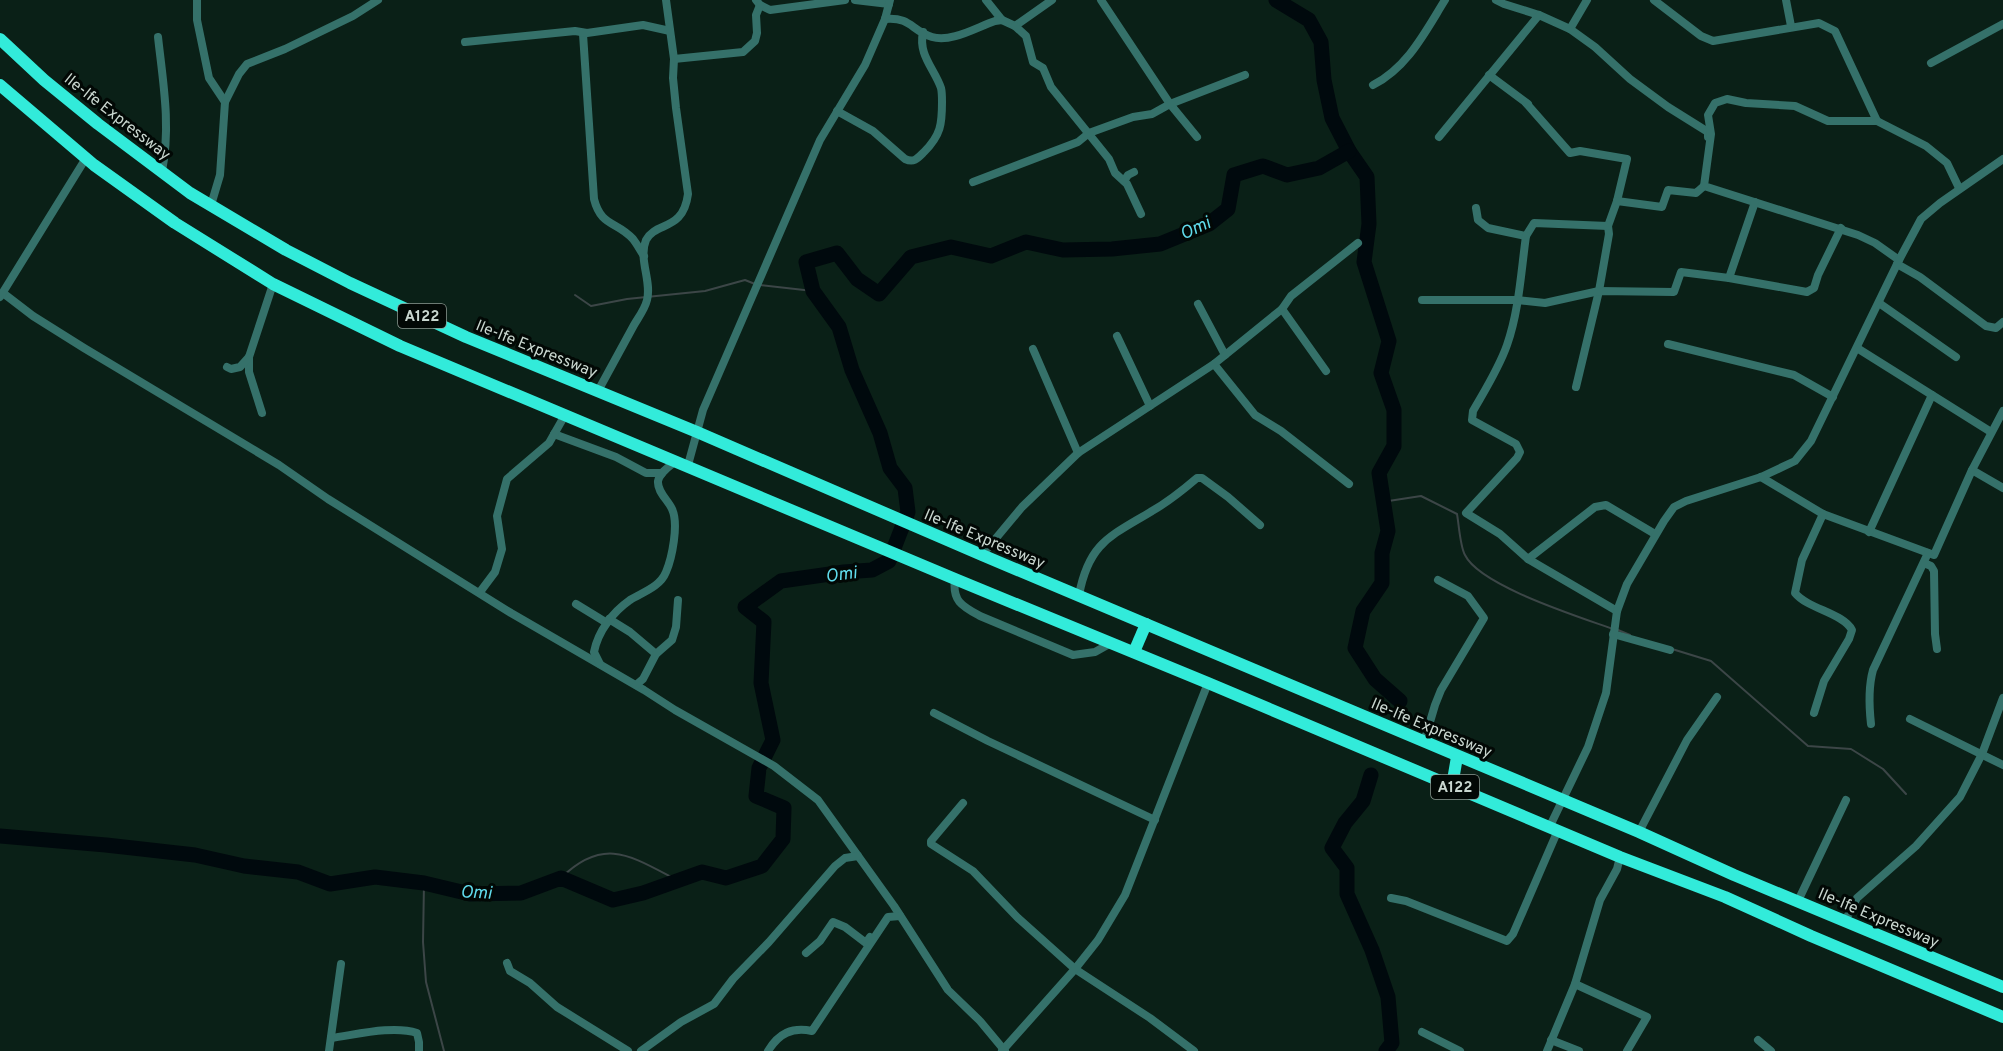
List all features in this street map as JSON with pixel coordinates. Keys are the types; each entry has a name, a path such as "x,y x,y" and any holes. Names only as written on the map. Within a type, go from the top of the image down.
{"highway":[{"name":"Ile-Ife Expressway","path":"0,39 44,80 98,124 190,193 286,250 350,283 466,337 598,390 1457,757 2003,987"},
{"name":"A122","path":"0,85 126,190 175,223 273,284 400,346 955,579 1208,682 1620,857 1725,897 2003,1017"},
{"path":"1134,652 1146,624"},
{"path":"1452,786 1457,757"}],"street":[{"path":"197,0 197,20 209,78 225,102"},
{"path":"211,205 220,175 225,102 239,74 247,64 285,49 353,16 378,0"},
{"path":"598,390 647,301 648,284 644,256 646,240 676,220 686,206 688,194 673,78 674,59 666,0"},
{"path":"674,59 743,52 755,41 758,3 770,10 845,0"},
{"path":"554,434 602,451 646,473 662,473 682,463 820,140 865,64 885,19 889,2 855,0"},
{"path":"986,0 1002,20 1016,26 1026,36 1033,62 1042,68 1051,87 1109,159 1114,173 1125,182 1141,214"},
{"path":"1016,26 1052,0"},
{"path":"1101,0 1170,104 1197,137"},
{"path":"1373,86 1387,78 1408,59 1445,0"},
{"path":"1496,0 1570,29 1595,47 1630,79 1668,107 1708,132 1709,149"},
{"path":"1570,29 1587,0"},
{"path":"1654,0 1701,36 1713,41 1819,23 1835,31 1877,121"},
{"path":"1786,0 1791,26"},
{"path":"1439,137 1539,15"},
{"path":"885,19 906,20 933,37 947,38 1002,20"},
{"path":"1931,63 2003,24"},
{"path":"465,42 575,31 583,34 644,26 670,31"},
{"path":"837,111 873,131 904,159 916,160 931,145 942,125 942,90 922,52 923,32"},
{"path":"583,34 594,199 597,212 634,240 644,256"},
{"path":"158,37 167,112 166,151 162,171"},
{"path":"973,182 1078,142 1089,133 1133,117 1152,114 1170,104 1245,75"},
{"path":"1489,75 1527,104 1570,153 1580,151 1627,159 1617,201 1608,226 1609,234 1599,291 1576,387"},
{"path":"1617,201 1662,207 1668,190 1696,194 1704,186 1711,134 1708,115 1715,103 1726,99 1795,106 1828,121 1877,121 1926,146 1947,163 1959,188"},
{"path":"86,158 2,295 77,344 279,465 328,499 511,613 600,664 639,682 644,690 675,710 774,765 818,800 900,915 948,990 980,1021 1004,1050 1098,940 1125,895 1208,682"},
{"path":"1391,898 1406,901 1507,941 1513,934 1554,828 1562,800 1588,747 1606,693 1617,611 1627,584 1655,534 1674,507 1761,477 1795,461 1811,441 1921,219 1959,188 2003,159"},
{"path":"1125,182 1128,175 1134,172"},
{"path":"1704,186 1841,228 1875,243 1986,326 1995,328 2003,322"},
{"path":"1729,278 1755,202"},
{"path":"1476,208 1478,220 1488,228 1526,236"},
{"path":"1608,226 1534,223 1526,236 1508,344 1473,411 1472,420 1516,444 1520,452 1466,513 1500,534 1528,559 1617,611"},
{"path":"1422,300 1517,300 1545,303 1599,291 1674,292 1681,272 1807,292 1814,288 1841,228"},
{"path":"982,555 1022,507 1078,453 1214,364 1282,309 1291,296 1358,243"},
{"path":"262,413 249,372 249,357 273,284"},
{"path":"1880,303 1956,357"},
{"path":"1198,304 1225,355"},
{"path":"1282,309 1326,371"},
{"path":"1117,336 1150,406"},
{"path":"1668,344 1794,375 1833,397"},
{"path":"1857,348 1932,395 1996,428"},
{"path":"1033,349 1078,453"},
{"path":"240,366 249,357"},
{"path":"1214,364 1255,415 1281,431 1349,484"},
{"path":"227,367 240,366 249,372"},
{"path":"1869,532 1932,395"},
{"path":"1761,477 1823,514 1935,555 1972,470 2003,411"},
{"path":"480,592 495,572 502,549 497,516 507,478 549,443 565,415"},
{"path":"1972,470 2003,488"},
{"path":"600,664 594,652 595,646 608,621 631,600 656,585 667,571 676,529 673,510 660,490 658,482 662,473"},
{"path":"1079,595 1086,568 1100,546 1112,534 1166,503 1197,478 1202,478 1228,497 1260,525"},
{"path":"1528,559 1595,507 1606,505 1655,534"},
{"path":"1814,713 1824,681 1852,630 1848,623 1817,609 1794,593 1802,560 1823,514"},
{"path":"1871,724 1870,681 1928,553"},
{"path":"1924,563 1931,566 1934,571 1937,649"},
{"path":"955,579 956,598 966,608 1073,655 1095,652 1111,643"},
{"path":"1424,742 1441,690 1484,618 1468,596 1438,580"},
{"path":"639,682 656,654 672,639 676,627 678,600"},
{"path":"576,604 630,632 656,654"},
{"path":"1614,631 1670,650"},
{"path":"576,650 595,646"},
{"path":"1639,832 1688,740 1717,697"},
{"path":"1845,921 1857,898 1916,846 1960,797 1982,754 2003,698"},
{"path":"934,713 1155,820"},
{"path":"1910,719 2003,765"},
{"path":"1798,901 1846,800"},
{"path":"963,803 931,841 932,844 973,871 1018,918 1075,969 1150,1018 1194,1051"},
{"path":"641,1051 681,1022 714,1005 733,979 769,942 835,866 845,858 858,856"},
{"path":"1547,1051 1575,984 1600,900 1617,869 1620,857"},
{"path":"768,1051 776,1039 790,1030 812,1031 888,917 900,915"},
{"path":"806,953 820,941 833,922 845,927 866,943 878,924 880,929"},
{"path":"507,963 510,971 530,983 557,1007 628,1051"},
{"path":"329,1051 341,964"},
{"path":"1575,984 1647,1017 1627,1051"},
{"path":"331,1038 370,1032 410,1030 417,1033 419,1051"},
{"path":"1422,1032 1460,1051"},
{"path":"1551,1040 1579,1051"},
{"path":"1758,1040 1771,1051"}],"waterway":[{"path":"1276,0 1309,20 1321,42 1324,80 1332,118 1349,151 1367,177 1369,224 1364,262 1389,341 1381,373 1394,410 1394,446 1379,473 1388,531 1382,553 1382,583 1363,611 1355,648 1375,679 1400,701"},
{"name":"Omi","path":"0,836 195,855 244,866 298,872 330,884 375,877 424,883 470,894 521,893 561,878 613,900 643,893 702,872 726,878 762,866 783,839 784,808 756,796 759,768 773,740 761,683 764,622 745,607 781,581 872,570 889,561 908,512 905,488 890,468 880,433 852,370 839,327 813,291 806,262 837,253 857,279 879,294 911,257 951,247 991,256 1026,242 1063,250 1112,249 1160,244 1209,224 1228,209 1234,175 1263,166 1287,175 1319,168 1349,151"},
{"path":"575,295 591,306 627,299 705,291 745,280 755,284"},
{"path":"760,285 813,291"},
{"path":"1382,502 1421,496 1457,514 1463,551 1474,567 1490,578 1532,599 1613,629"},
{"path":"1618,630 1630,635"},
{"path":"1672,649 1711,661 1808,746 1851,749 1883,769 1906,794"},
{"path":"1371,775 1363,801 1345,823 1332,848 1347,868 1347,894 1372,950 1388,997 1392,1043 1386,1051"},
{"path":"561,878 576,865 591,857 618,854 646,864 677,880"},
{"path":"424,883 423,942 426,982 444,1051"}]}
